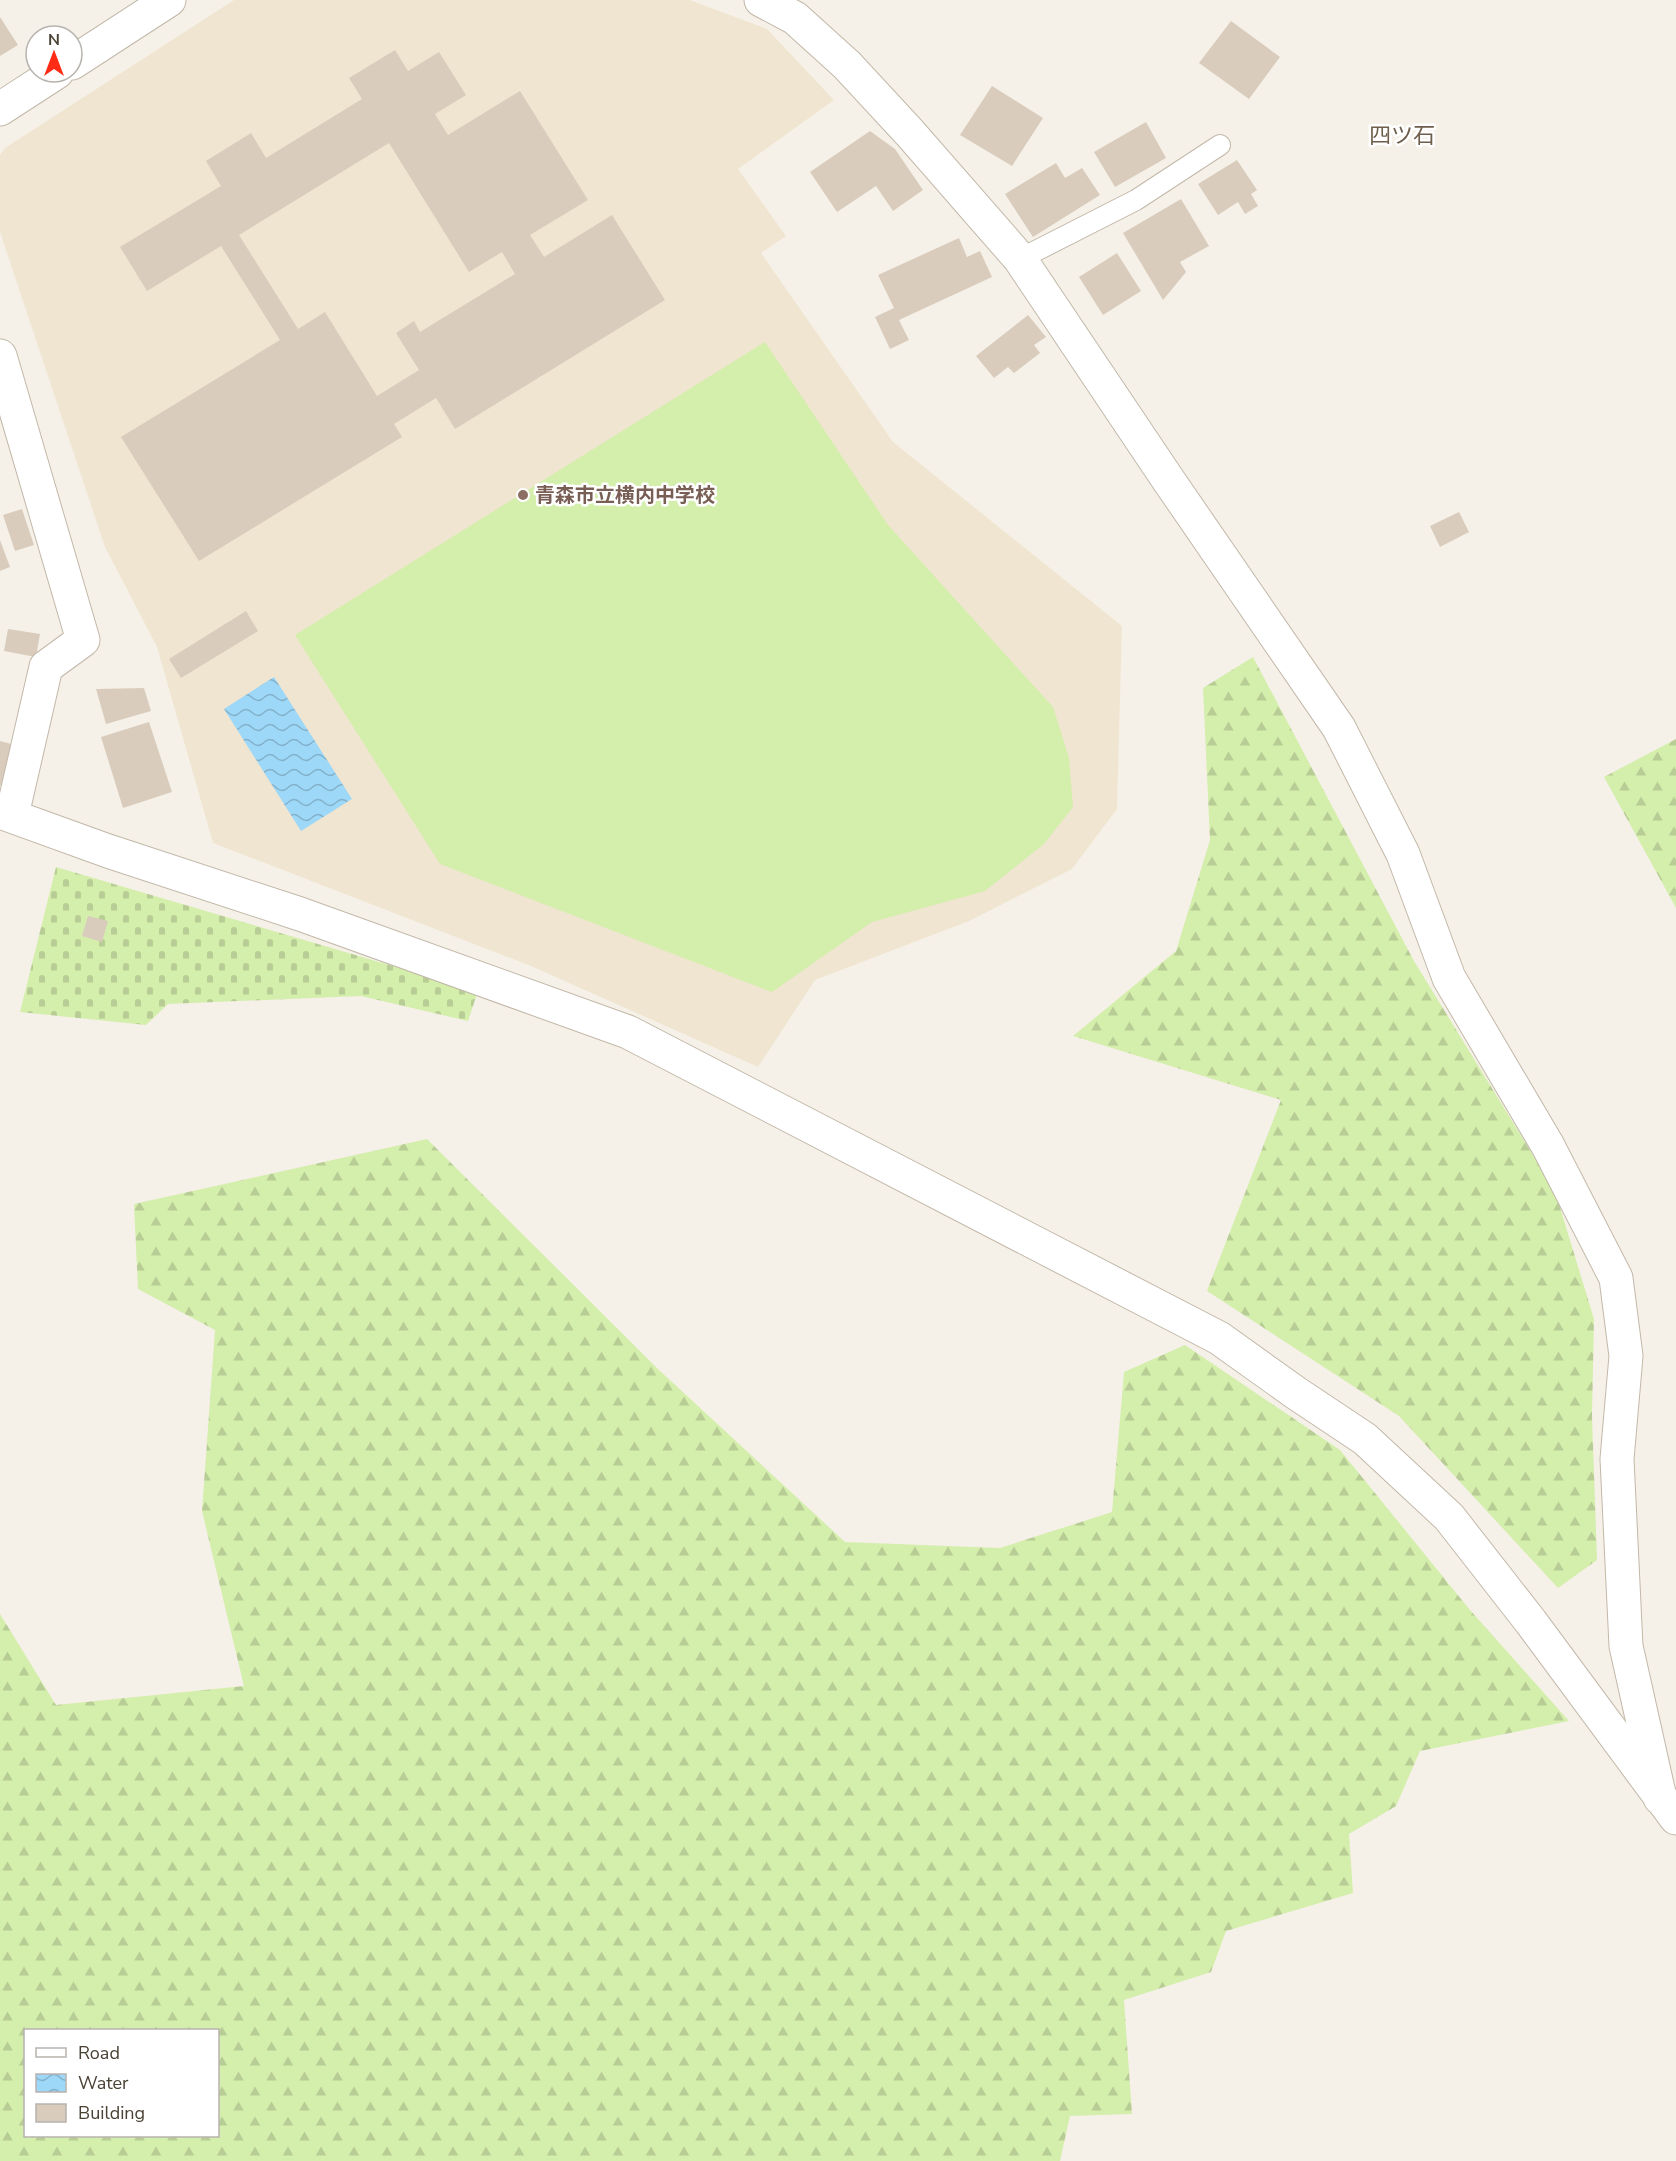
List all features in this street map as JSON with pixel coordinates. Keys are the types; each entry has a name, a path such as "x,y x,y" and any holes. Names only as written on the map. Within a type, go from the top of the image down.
{"street":[{"path":"84,55 169,0"},
{"path":"761,0 795,18 847,65 1020,259 1339,728 1403,854 1449,978 1548,1146 1616,1278 1626,1356 1617,1459 1626,1646 1668,1808"},
{"path":"0,109 39,84"},
{"path":"0,356 83,640 46,667 6,813 108,851 300,914 628,1032 1219,1338 1296,1394 1365,1439 1449,1517 1668,1808"}],"lane":[{"path":"1020,259 1136,200 1221,145"}],"shaded area":[{"name":"青森市立横内中学校","path":"234,0 690,0 767,29 834,100 738,169 786,236 761,253 893,442 1122,626 1117,809 1072,869 969,921 815,980 758,1067 531,966 213,843 157,647 105,547 0,232 0,155 5,148"}],"green space":[{"path":"765,342 888,525 1053,707 1069,758 1073,807 1044,844 985,891 872,922 772,992 440,864 295,635"},
{"path":"1253,657 1414,961 1555,1191 1594,1319 1592,1416 1597,1560 1558,1588 1399,1416 1207,1291 1281,1100 1073,1036 1176,951 1210,840 1203,688"},
{"path":"1676,739 1676,908 1604,777"},
{"path":"56,867 478,991 468,1021 361,996 168,1004 146,1025 20,1012"},
{"path":"427,1139 659,1370 845,1542 1000,1548 1112,1512 1124,1372 1185,1345 1340,1450 1470,1610 1569,1721 1420,1751 1396,1806 1349,1834 1353,1893 1226,1931 1211,1972 1124,2000 1132,2114 1070,2116 1060,2161 0,2161 0,1614 56,1705 244,1686 202,1511 215,1330 138,1289 134,1204"}],"water":[{"path":"274,677 352,799 301,831 224,709"}],"building":[{"path":"0,17 18,45 0,56"},
{"path":"1231,21 1280,57 1249,99 1199,63"},
{"path":"395,50 408,71 439,52 466,95 435,114 448,135 520,91 588,200 530,235 544,257 612,215 665,300 455,429 436,398 394,424 402,437 199,561 121,437 280,340 221,246 147,291 120,247 221,186 206,161 251,133 266,158 362,99 349,78","holes":["389,143 469,272 502,252 515,274 420,332 414,321 396,333 419,370 377,396 325,312 298,329 239,235"]},
{"path":"992,86 1043,118 1012,166 960,135"},
{"path":"1146,122 1166,158 1115,187 1094,152"},
{"path":"870,131 895,149 923,190 893,211 876,186 837,212 810,172"},
{"path":"1237,160 1257,190 1251,194 1258,206 1245,214 1238,202 1218,215 1198,184"},
{"path":"1056,163 1065,178 1082,168 1100,195 1033,237 1005,194"},
{"path":"1181,199 1209,246 1180,262 1186,272 1163,300 1123,233"},
{"path":"959,238 967,257 980,251 992,277 899,320 909,340 890,349 875,317 894,308 878,275"},
{"path":"1117,253 1141,291 1103,315 1079,277"},
{"path":"1028,315 1046,337 1034,345 1040,353 1014,373 1008,367 994,378 976,356"},
{"path":"22,509 34,545 15,551 3,515"},
{"path":"1459,512 1469,532 1440,547 1430,526"},
{"path":"0,540 10,567 0,571"},
{"path":"246,611 258,631 181,678 169,659"},
{"path":"8,629 40,634 36,657 4,651"},
{"path":"144,688 151,711 106,724 96,689"},
{"path":"149,722 172,792 123,808 101,737"},
{"path":"0,741 15,745 5,787 0,785"},
{"path":"88,916 108,921 102,942 82,936"}],"place":[{"name":"青森市立横内中学校","path":"523,495"}],"district":[{"name":"四ツ石","path":"1402,135"}]}
